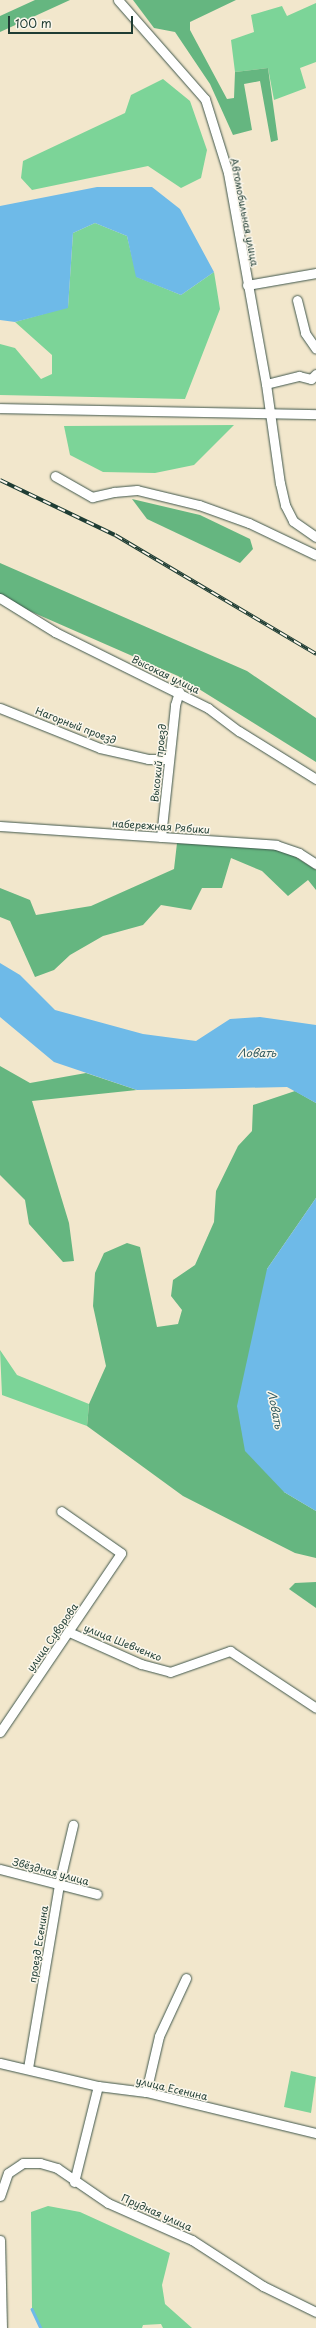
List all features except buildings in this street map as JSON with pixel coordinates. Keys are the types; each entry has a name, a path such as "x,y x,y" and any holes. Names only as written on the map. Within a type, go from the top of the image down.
{"street":[{"name":"Автомобильная улица","path":"118,0 205,99 228,173 266,384 285,505 293,520 316,537"},
{"path":"247,285 316,273"},
{"path":"297,300 305,333 316,349"},
{"path":"266,384 299,376 311,379 316,374"},
{"path":"0,408 316,414"},
{"path":"55,476 92,497 114,492 137,490 199,505 248,523 316,555"},
{"name":"Высокая улица","path":"0,598 55,632 179,692 208,708 239,731 316,779"},
{"name":"Высокий проезд","path":"161,837 175,705 179,692"},
{"name":"Нагорный проезд","path":"0,708 100,748 148,760 169,759"},
{"name":"набережная Рябики","path":"0,826 276,845 299,853 316,864"},
{"name":"улица Суворова","path":"0,1732 121,1553 61,1511"},
{"name":"улица Шевченко","path":"69,1632 142,1664 170,1672 230,1651 316,1708"},
{"name":"проезд Есенина","path":"28,2068 59,1884 73,1825"},
{"name":"Звёздная улица","path":"0,1869 97,1894"},
{"path":"146,2092 159,2036 186,1978"},
{"name":"улица Есенина","path":"0,2063 28,2068 98,2086 146,2092 316,2133"},
{"path":"74,2182 98,2086"},
{"name":"Прудная улица","path":"0,2196 8,2173 23,2164 40,2163 57,2168 74,2182 108,2203 192,2240 264,2286 316,2312"},
{"path":"0,2240 2,2328"}],"green space":[{"path":"35,0 70,0 0,32 0,16"},
{"path":"133,0 236,0 190,22 190,30 227,99 234,98 235,72 268,68 278,140 271,142 260,81 244,84 252,130 233,135 210,84 175,32 154,28"},
{"path":"316,3 316,62 300,68 306,88 274,100 268,68 235,72 231,40 254,32 251,15 282,6 287,16"},
{"path":"163,79 190,101 207,150 201,178 181,188 148,166 32,190 21,178 23,161 125,113 131,95"},
{"path":"95,223 127,236 137,277 181,295 214,272 220,309 185,399 0,395 0,344 15,348 41,379 52,374 52,355 15,322 68,307 73,233"},
{"path":"234,425 194,465 155,473 103,472 70,455 64,426"},
{"path":"132,499 200,515 250,539 253,549 240,563 147,519"},
{"path":"0,563 247,671 316,718 316,762 178,676 0,598"},
{"path":"177,843 273,848 291,854 316,870 316,890 308,880 288,896 262,871 231,858 222,888 202,888 191,910 161,905 143,925 103,936 70,955 54,970 35,977 10,921 0,917 0,888 30,900 36,915 91,906 174,869"},
{"path":"0,1066 30,1083 86,1073 137,1090 32,1101 69,1223 74,1261 63,1262 29,1224 25,1200 0,1175"},
{"path":"295,1091 316,1103 316,1198 267,1269 284,1492 316,1511 316,1558 295,1553 183,1496 87,1426 89,1404 106,1366 93,1306 95,1273 104,1253 127,1243 140,1247 157,1327 178,1324 182,1310 171,1296 173,1280 195,1265 214,1222 216,1191 238,1146 252,1131 253,1105"},
{"path":"0,1350 17,1375 89,1404 87,1426 2,1395"},
{"path":"316,1582 316,1608 289,1589 295,1583"},
{"path":"291,2071 316,2077 311,2113 284,2107"},
{"path":"48,2206 80,2212 170,2253 162,2285 165,2304 192,2328 163,2328 161,2324 143,2325 142,2328 41,2328 32,2309 31,2212"}],"water":[{"path":"97,187 152,187 180,209 214,272 181,295 136,277 127,236 95,223 73,233 68,308 15,322 0,320 0,206"},
{"name":"Ловать","path":"0,963 20,975 55,1010 143,1034 196,1041 230,1019 260,1017 316,1025 316,1103 287,1087 137,1090 54,1062 0,1017"},
{"name":"Ловать","path":"316,1198 316,1511 284,1492 245,1451 237,1406 267,1269"}],"waterway":[{"path":"32,2309 41,2328"}],"railway":[{"path":"0,480 115,535 316,654"}]}
